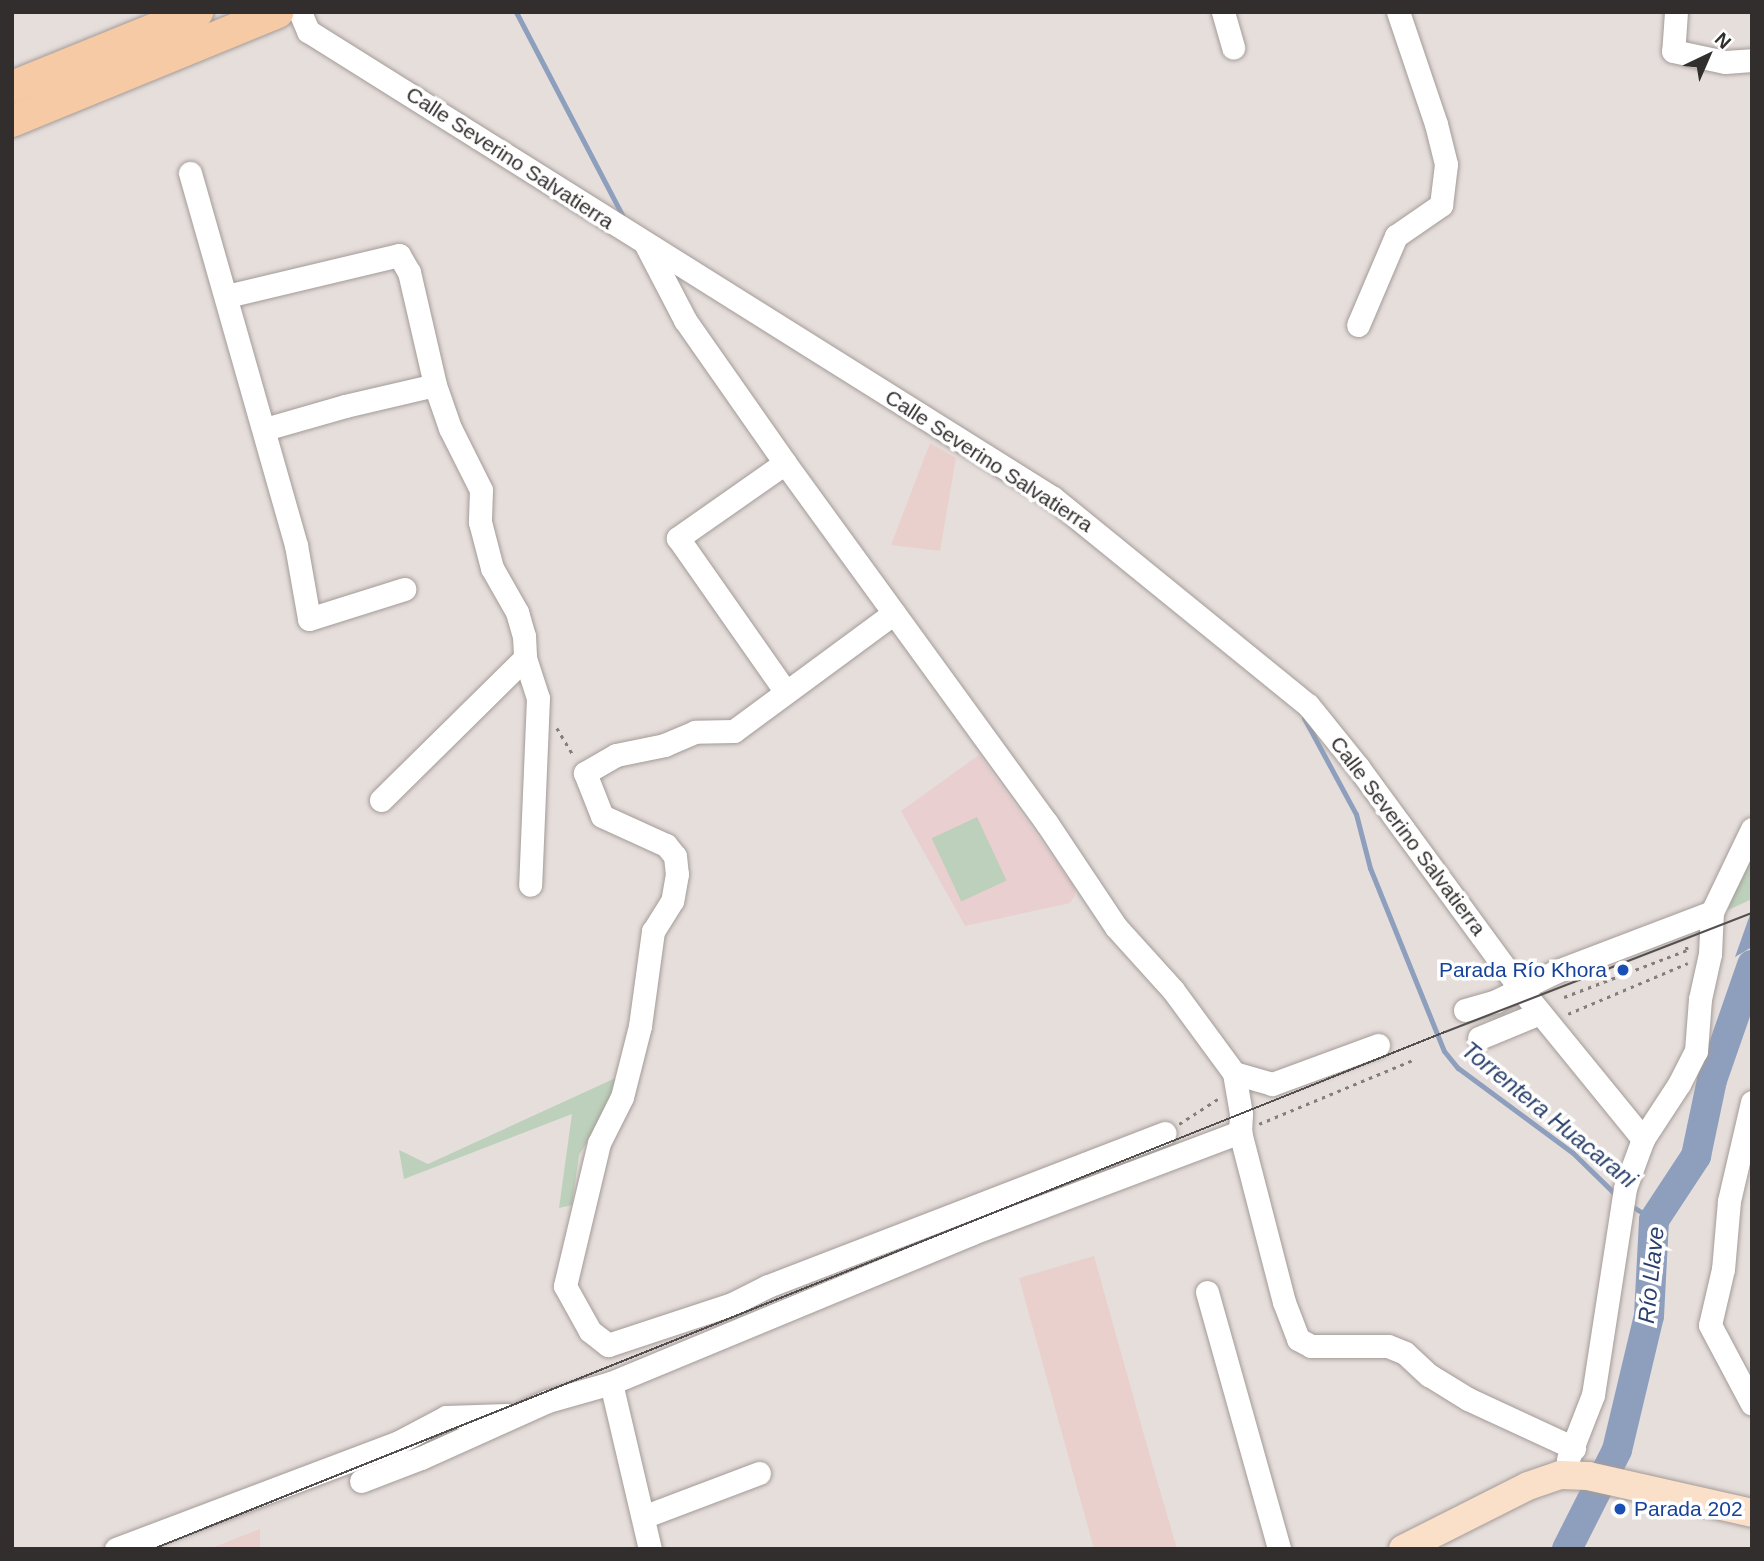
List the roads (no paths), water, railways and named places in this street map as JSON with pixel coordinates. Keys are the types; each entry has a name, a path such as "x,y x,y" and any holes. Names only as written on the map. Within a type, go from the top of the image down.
{"highway":[{"path":"12,87 197,12"},
{"path":"12,121 278,12"}],"main road":[{"path":"1403,1549 1528,1486 1560,1475 1588,1476 1752,1513"}],"street":[{"name":"Calle Severino Salvatierra","path":"300,12 308,31 1075,513 1308,705 1367,779 1520,988 1643,1139"},
{"path":"1223,12 1233,48"},
{"path":"1358,325 1396,236 1441,205 1446,164 1436,124 1398,12"},
{"path":"1676,12 1673,51 1725,62 1752,60"},
{"path":"191,173 296,545 309,619 404,589"},
{"path":"646,245 685,320 785,463 1046,822 1116,927 1173,990 1234,1073 1241,1114 1240,1132 1284,1302 1298,1339 1311,1346 1388,1346 1405,1353 1429,1375 1468,1399 1574,1448"},
{"path":"227,296 399,255 409,272 435,385 450,428 481,490 480,523 492,568 517,612 524,636 525,658 538,698 530,884"},
{"path":"265,429 435,385"},
{"path":"785,463 678,538 786,692"},
{"path":"894,613 734,731 695,732 666,745 616,755 585,773 601,816 666,845 675,856 677,874 672,901 653,931 640,1026 622,1097 599,1143 565,1286 590,1331 608,1345 732,1304 768,1286 1164,1133"},
{"path":"381,800 525,658"},
{"path":"1560,1475 1574,1448 1592,1395 1622,1199 1643,1139 1679,1084 1696,1051 1700,999 1710,954 1712,912 1752,829"},
{"path":"1465,1010 1496,1001 1555,972 1712,912"},
{"path":"1479,1038 1544,1018"},
{"path":"1234,1073 1272,1084 1378,1045"},
{"path":"1752,1102 1729,1200 1723,1269 1710,1325 1752,1404"},
{"path":"361,1481 421,1458 548,1401 611,1383 970,1234 1240,1132"},
{"path":"1207,1292 1279,1549"},
{"path":"651,1330 660,1362"},
{"path":"611,1383 650,1549"},
{"path":"116,1549 399,1442 446,1417 517,1415"},
{"path":"643,1517 759,1473"}],"water":[{"path":"1752,909 1752,947 1735,957"}],"waterway":[{"name":"Torrentera Huacarani","path":"516,12 623,217"},
{"name":"Torrentera Huacarani","path":"1304,718 1356,814 1370,868 1444,1051 1458,1068 1573,1153 1616,1195"},
{"name":"Río Llave","path":"1567,1549 1617,1450 1649,1316 1654,1220 1696,1156 1712,1080 1752,965"},
{"name":"Torrentera Huacarani","path":"1630,1205 1654,1220"}],"tram line":[{"path":"153,1549 1445,1032 1752,913"}],"place":[{"name":"Parada Río Khora","path":"1623,970"},
{"name":"Parada 202","path":"1620,1509"}]}
